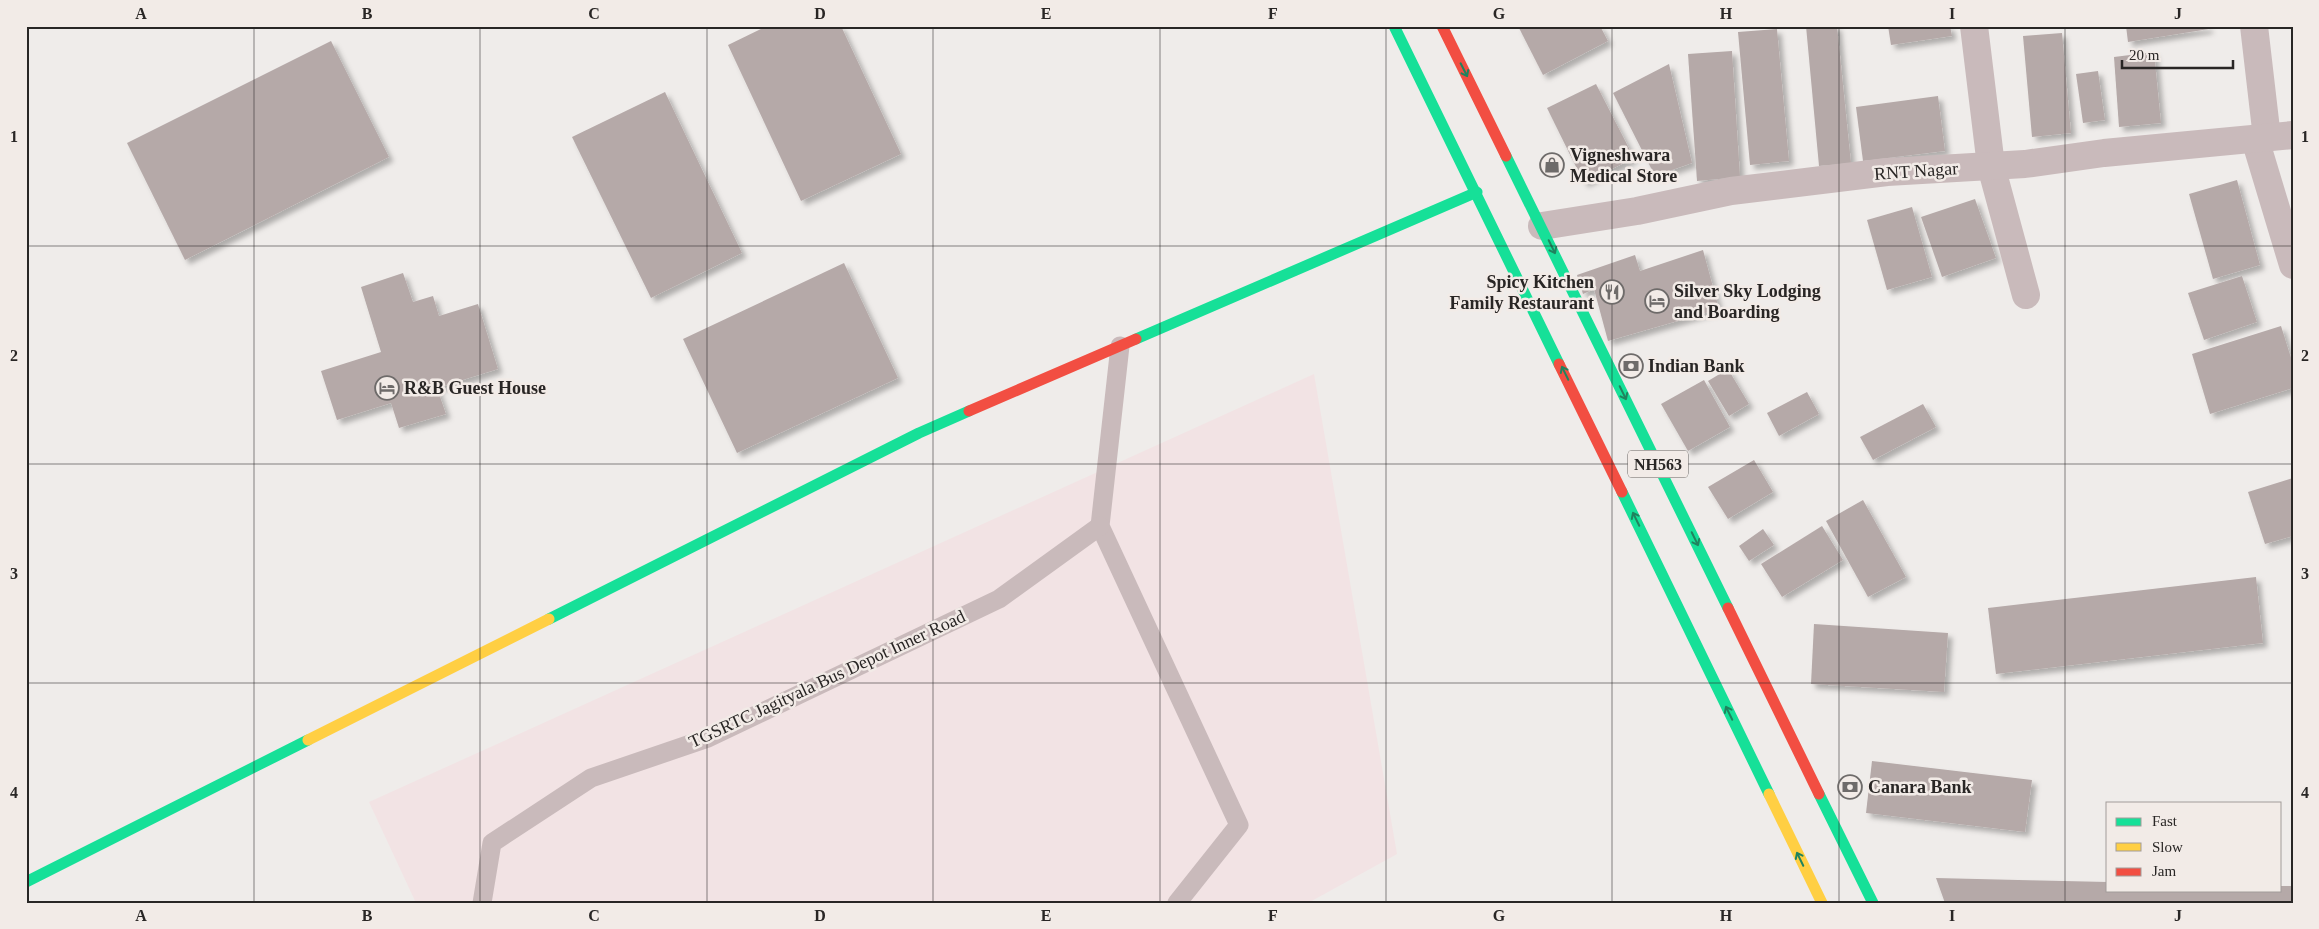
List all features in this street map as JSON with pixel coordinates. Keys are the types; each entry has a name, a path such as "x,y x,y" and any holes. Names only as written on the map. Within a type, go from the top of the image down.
{"main road":[{"name":"NH563","path":"1394,26 1477,192 1822,903"},
{"name":"NH563","path":"1442,26 1542,226 1873,903"},
{"path":"26,882 919,433 1477,192"}],"street":[{"path":"1974,26 1991,166 2026,295"},
{"path":"2254,26 2293,264"},
{"name":"RNT Nagar","path":"1542,226 1637,210 1731,191 1887,172 1991,166 2271,137"}],"lane":[{"path":"1120,346 1100,526 1239,825 1177,903"},
{"name":"TGSRTC Jagityala Bus Depot Inner Road","path":"482,903 492,843 591,778 708,738 999,599 1100,526"}],"shaded area":[{"path":"1314,374 1397,854 1308,903 416,903 369,802"}],"building":[{"path":"767,26 841,26 901,154 801,201 728,45"},
{"path":"1518,26 1600,26 1608,41 1543,75"},
{"path":"1806,26 1837,26 1851,163 1819,166"},
{"path":"1888,26 1950,26 1952,36 1891,45"},
{"path":"2126,26 2208,26 2209,29 2128,42"},
{"path":"1777,29 1789,161 1750,165 1738,32"},
{"path":"2062,33 2071,133 2032,137 2023,36"},
{"path":"331,41 389,157 185,260 127,143"},
{"path":"1732,51 1740,177 1697,181 1688,54"},
{"path":"2154,52 2161,123 2119,127 2114,57"},
{"path":"1669,64 1692,163 1655,176 1613,93"},
{"path":"2098,71 2105,120 2083,123 2076,74"},
{"path":"1596,84 1634,158 1584,183 1547,108"},
{"path":"665,92 742,253 651,298 572,137"},
{"path":"1938,96 1945,151 1863,161 1856,107"},
{"path":"2237,180 2260,265 2213,279 2189,194"},
{"path":"1975,199 1996,258 1942,277 1921,217"},
{"path":"1912,207 1932,277 1887,290 1867,220"},
{"name":"Silver Sky Lodging and Boarding","path":"1703,250 1719,309 1608,341 1594,289 1583,294 1577,275 1635,255 1640,271"},
{"path":"844,263 898,378 737,453 683,339"},
{"path":"403,273 413,302 433,296 439,316 478,304 498,369 437,388 446,414 399,428 391,403 337,420 321,371 381,352 361,287"},
{"path":"2242,276 2257,322 2204,340 2188,293"},
{"path":"2281,326 2293,364 2293,388 2210,414 2192,354"},
{"path":"1728,369 1749,404 1729,416 1708,381"},
{"path":"1704,380 1730,427 1688,451 1661,404"},
{"path":"1807,392 1819,414 1779,436 1767,413"},
{"path":"1923,404 1936,427 1873,460 1860,437"},
{"path":"1754,460 1773,492 1728,519 1708,487"},
{"path":"2293,478 2293,536 2265,544 2248,492"},
{"path":"1863,500 1906,577 1868,597 1826,521"},
{"path":"1822,526 1843,560 1782,597 1761,564"},
{"path":"1763,529 1774,545 1749,561 1739,546"},
{"path":"2256,577 2263,643 1996,674 1988,608"},
{"path":"1814,624 1948,633 1944,692 1811,684"},
{"path":"1872,761 2032,780 2025,832 1866,813"},
{"path":"1936,878 2106,882 2106,892 2282,892 2282,886 2293,886 2293,903 1945,903"}],"traffic: fast":[{"path":"1394,26 1559,364"},
{"path":"1506,156 1728,608"},
{"path":"1136,339 1477,192"},
{"path":"549,619 919,433 969,411"},
{"path":"1622,492 1769,794"},
{"path":"26,882 308,740"},
{"path":"1819,794 1873,903"}],"traffic: slow":[{"path":"308,740 549,619"},
{"path":"1769,794 1822,903"}],"traffic: jam":[{"path":"1442,26 1506,156"},
{"path":"969,411 1136,339"},
{"path":"1559,364 1622,492"},
{"path":"1728,608 1819,794"}],"place":[{"name":"Vigneshwara Medical Store","path":"1552,165"},
{"name":"Spicy Kitchen Family Restaurant","path":"1612,292"},
{"name":"Silver Sky Lodging and Boarding","path":"1657,301"},
{"name":"Indian Bank","path":"1631,366"},
{"name":"R&B Guest House","path":"387,388"},
{"name":"Canara Bank","path":"1850,787"}]}
